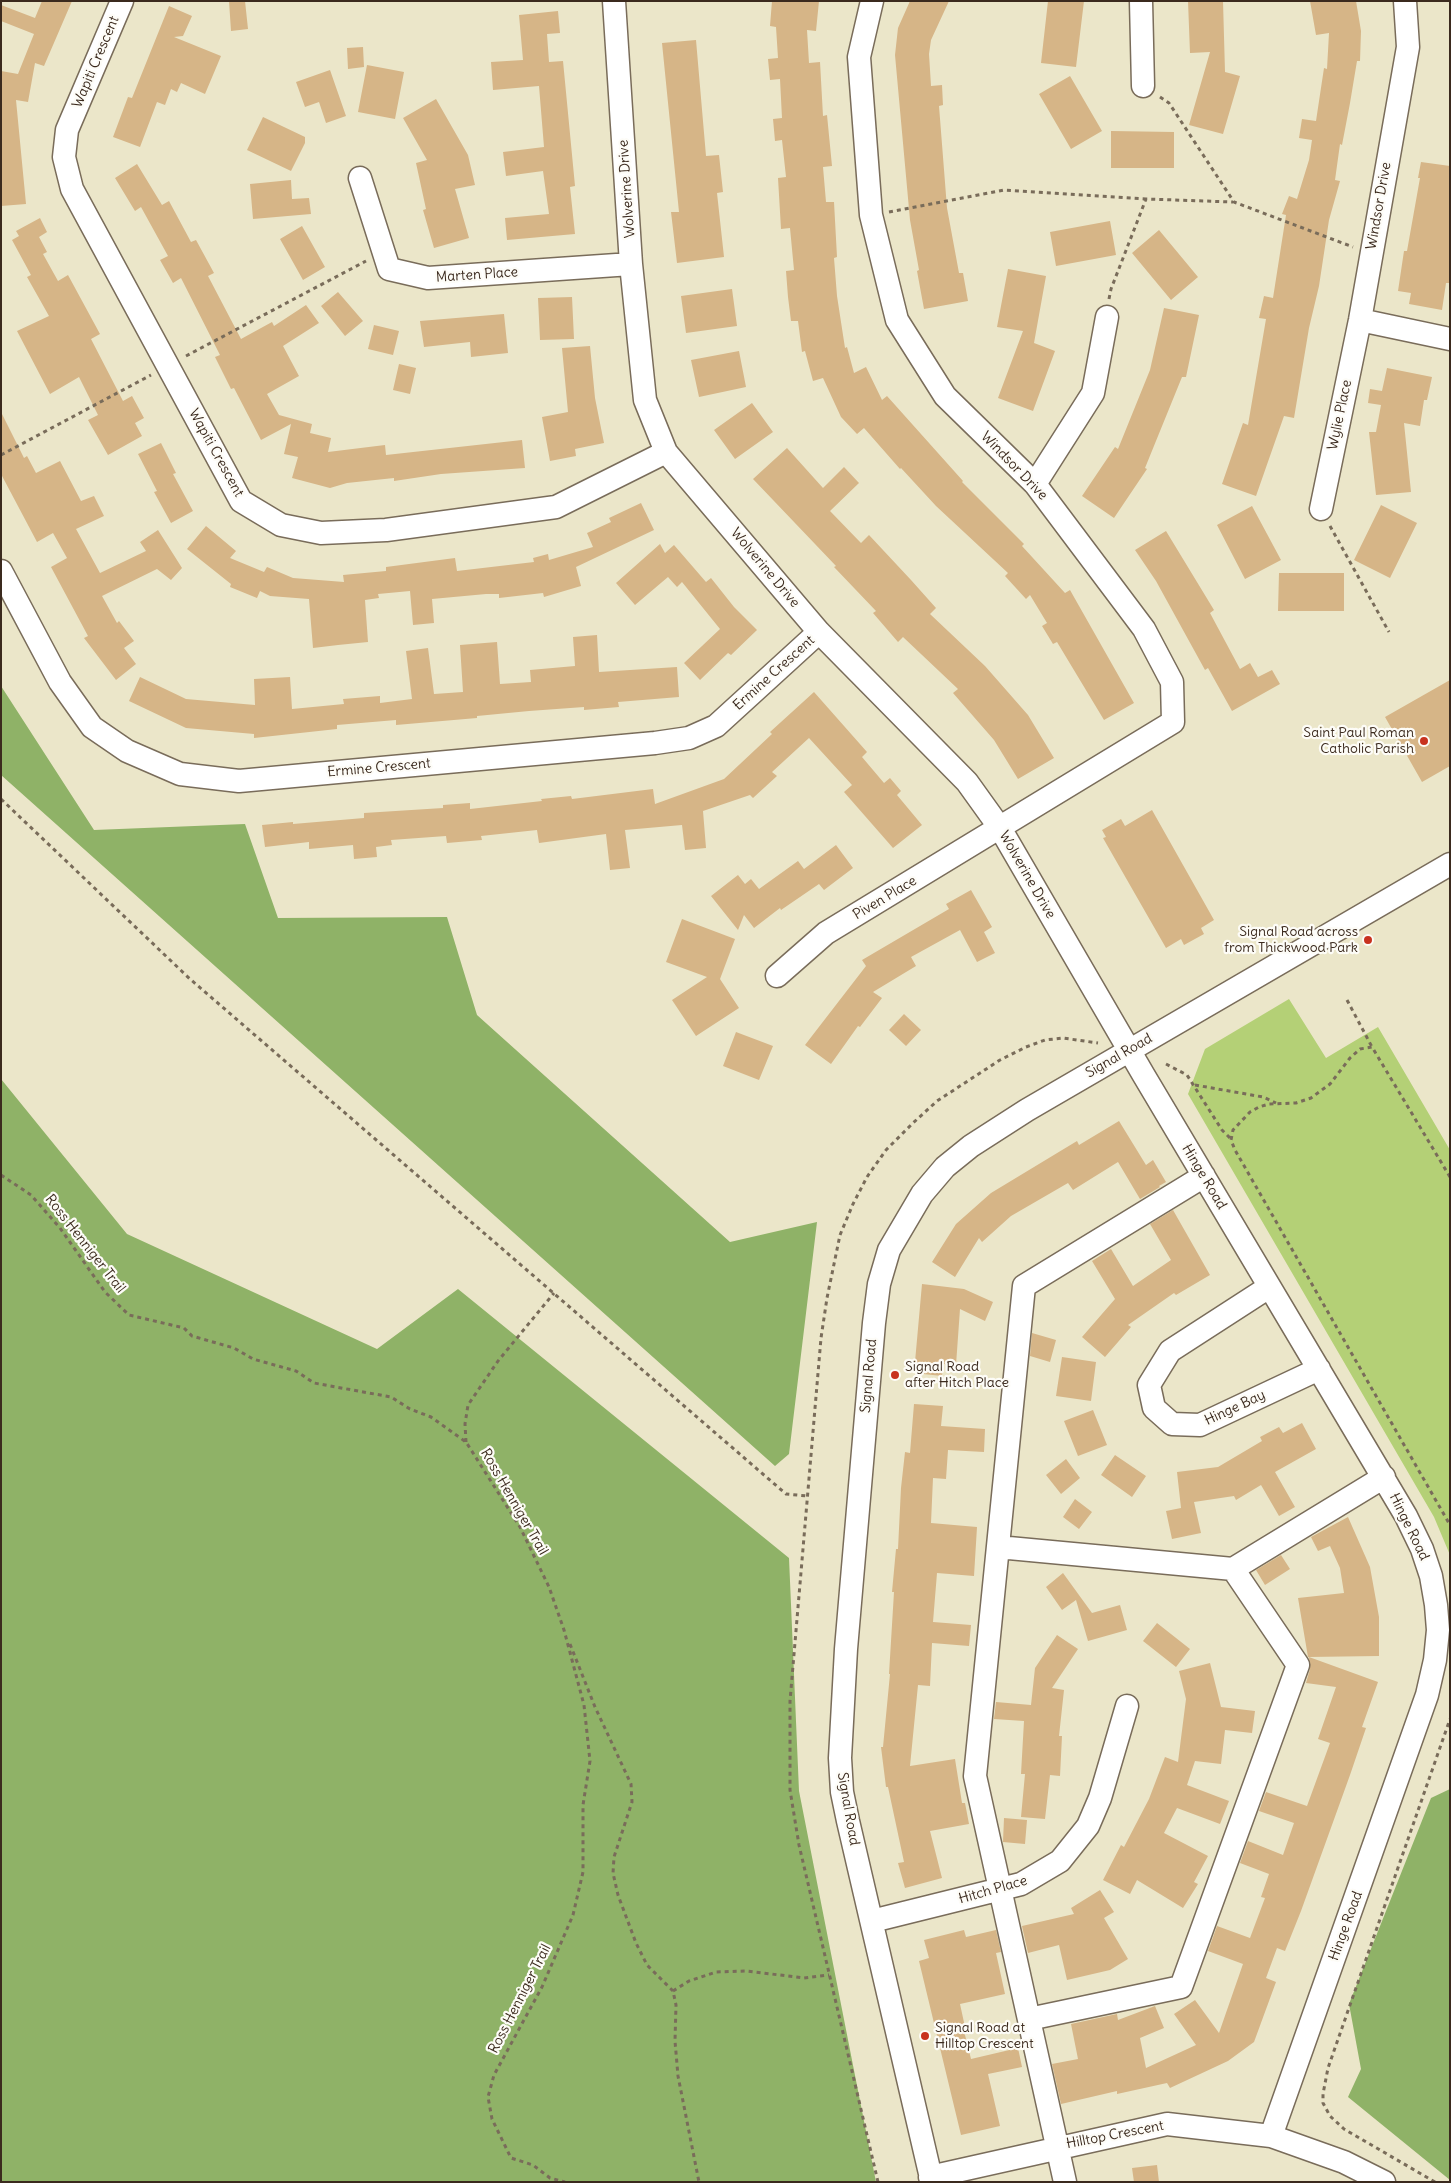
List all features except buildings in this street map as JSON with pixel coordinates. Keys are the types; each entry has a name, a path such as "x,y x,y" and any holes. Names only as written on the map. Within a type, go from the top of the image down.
{"street":[{"name":"Wapiti Crescent","path":"122,1 67,130 64,157 72,189 242,501 281,525 321,533 386,530 556,507 666,452"},
{"name":"Wolverine Drive","path":"614,1 631,264 645,400 666,452 819,632 967,782 1000,828 1129,1050"},
{"name":"Windsor Drive","path":"872,1 859,58 871,215 897,320 945,396 1035,484 1144,629 1172,682 1173,722 1000,828"},
{"path":"1141,1 1142,86"},
{"name":"Windsor Drive","path":"1360,320 1408,46 1405,1"},
{"name":"Marten Place","path":"360,178 389,269 428,278 631,264"},
{"path":"1035,484 1093,393 1107,317"},
{"path":"1360,320 1450,339"},
{"name":"Wylie Place","path":"1321,509 1360,320"},
{"name":"Ermine Crescent","path":"1,571 60,682 92,728 127,752 180,774 239,781 655,743 689,738 716,726 819,632"},
{"name":"Piven Place","path":"777,976 826,934 1000,828"},
{"name":"Signal Road","path":"931,2179 848,1821 842,1792 840,1758 846,1649 874,1323 879,1284 889,1250 922,1194 945,1167 997,1128 1450,864"},
{"name":"Hinge Road","path":"1129,1050 1406,1516 1422,1549 1431,1576 1436,1605 1438,1630 1435,1660 1420,1718 1271,2136"},
{"path":"1065,2182 975,1776 1024,1286 1204,1176"},
{"name":"Hinge Bay","path":"1270,1287 1170,1352 1149,1386 1154,1408 1172,1424 1200,1425 1319,1369"},
{"path":"998,1547 1233,1569 1384,1477"},
{"path":"1029,2018 1181,1987 1298,1664 1233,1569"},
{"name":"Hitch Place","path":"872,1921 1021,1884 1060,1861 1088,1826 1100,1798 1127,1706"},
{"name":"Hilltop Crescent","path":"931,2179 1057,2147 1167,2124 1271,2136 1344,2162 1384,2182"}],"path":[{"path":"1142,86 1169,104 1234,202"},
{"path":"871,215 1004,190 1146,199 1234,202 1371,253"},
{"path":"1107,317 1111,289 1146,199"},
{"path":"1,455 384,251"},
{"path":"1321,509 1389,632"},
{"path":"1,799 190,979 786,1494 807,1496"},
{"path":"1347,1000 1372,1047 1450,1177"},
{"path":"1372,1047 1360,1049 1350,1058 1330,1084 1311,1098 1296,1103 1269,1104 1250,1112 1233,1130 1232,1140 1235,1150 1450,1525"},
{"path":"1166,1064 1182,1071 1194,1085 1222,1130 1232,1140"},
{"path":"1194,1085 1263,1097 1278,1104"},
{"name":"Ross Henniger Trail","path":"1,1175 30,1195 60,1228 105,1292 129,1315 184,1328 192,1336 234,1348 253,1359 296,1371 314,1383 391,1397 410,1409 431,1417 466,1442 520,1527 550,1588 564,1630 584,1705 590,1761 583,1805 583,1872 573,1915 542,1987 494,2075 488,2097 492,2119 512,2158 533,2165 550,2178 565,2182"},
{"path":"466,1442 465,1424 468,1405 498,1361 554,1293"},
{"path":"564,1630 595,1707 631,1784 632,1802 614,1857 613,1873 618,1895 636,1943 647,1965 673,1991 676,2005 675,2041 678,2076 700,2182"},
{"path":"1435,2182 1344,2129 1330,2116 1323,2103 1323,2094 1328,2068 1450,1719"},
{"path":"673,1991 689,1980 716,1972 747,1971 804,1978 829,1975"}],"green space":[{"path":"1,686 94,830 245,824 278,918 447,917 477,1015 730,1242 817,1222 789,1454 775,1466 1,775"},
{"path":"1289,999 1326,1058 1378,1027 1450,1150 1450,1555 1434,1517 1188,1094 1205,1049"},
{"path":"1,1079 127,1234 377,1349 458,1289 789,1558 799,1791 876,2182 1,2182"},
{"path":"1450,1789 1450,2180 1348,2097 1361,2069 1349,2004 1431,1798"}],"place":[{"name":"Saint Paul Roman Catholic Parish","path":"1424,741"},
{"name":"Signal Road across from Thickwood Park","path":"1368,940"},
{"name":"Signal Road after Hitch Place","path":"895,1375"},
{"name":"Signal Road at Hilltop Crescent","path":"925,2036"}]}
